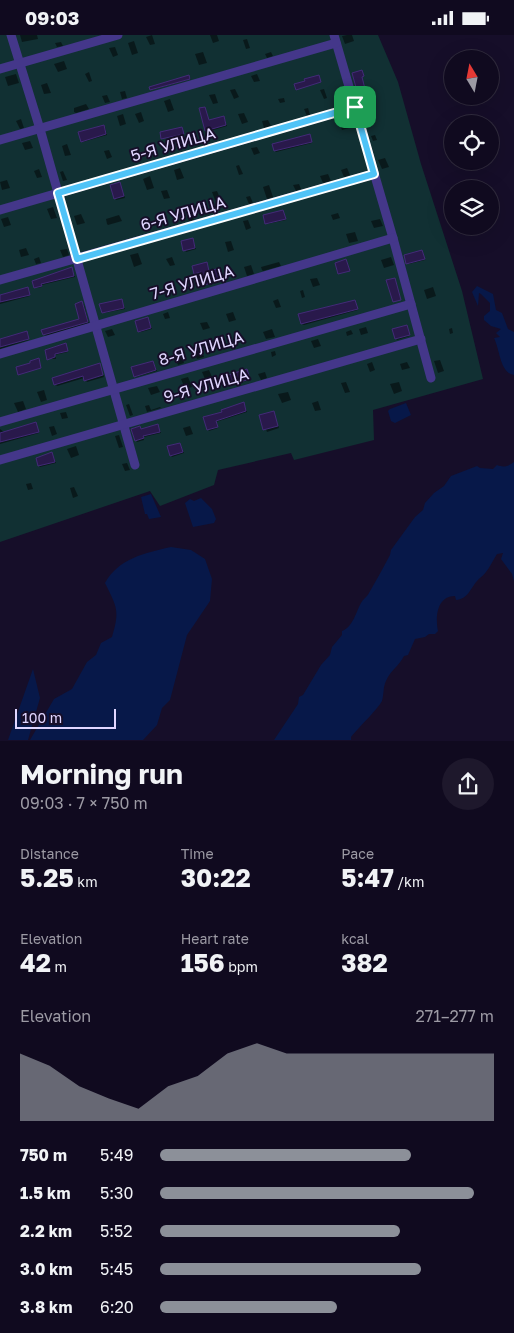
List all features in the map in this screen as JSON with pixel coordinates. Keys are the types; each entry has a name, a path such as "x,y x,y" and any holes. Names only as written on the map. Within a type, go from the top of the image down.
{"street":[{"path":"11,35 40,129 135,465"},
{"path":"0,69 118,35"},
{"path":"0,140 335,39 393,238 431,378"},
{"name":"5-Я УЛИЦА","path":"0,210 355,107"},
{"name":"6-Я УЛИЦА","path":"0,280 374,174"},
{"name":"7-Я УЛИЦА","path":"0,354 393,238"},
{"name":"8-Я УЛИЦА","path":"0,422 411,304"},
{"name":"9-Я УЛИЦА","path":"0,460 420,339"}],"green space":[{"path":"0,35 378,35 398,82 421,164 462,291 483,379 373,410 374,440 294,460 291,453 218,470 214,485 160,506 150,491 0,542"}],"water":[{"path":"477,286 493,294 496,310 502,313 508,329 514,332 514,375 509,373 503,366 494,338 500,337 496,333 501,329 491,326 484,320 484,316 490,311 490,303 479,293 478,306 472,292"},
{"path":"406,403 411,415 395,423 391,421 388,411"},
{"path":"514,462 514,581 512,574 501,559 503,553 497,554 486,572 466,596 456,600 455,596 444,599 437,614 438,631 435,634 415,639 408,655 404,656 388,677 384,686 382,701 351,737 351,740 274,740 298,704 299,697 303,695 321,665 330,655 332,647 342,635 342,631 352,623 361,603 385,565 391,550 415,517 423,510 425,503 444,486 451,476 477,466 493,469 497,465 506,466"},
{"path":"151,494 161,517 149,519 147,514 145,514 141,497"},
{"path":"201,498 212,509 216,519 214,523 193,527 185,503 190,499 194,501"},
{"path":"171,547 191,550 205,559 212,579 210,601 187,635 170,700 162,708 157,725 143,740 30,740 54,699 72,689 87,662 96,655 101,643 112,637 116,621 116,609 105,583 125,562"},
{"path":"33,669 40,698 28,740 8,740"}],"building":[{"path":"362,70 365,89 357,91 352,73"},
{"path":"189,75 190,79 150,90 149,87"},
{"path":"319,75 321,82 296,90 294,84"},
{"path":"205,107 209,120 224,116 226,125 205,131 199,108"},
{"path":"104,125 106,134 81,142 78,132"},
{"path":"182,127 184,134 161,139 160,132"},
{"path":"310,134 312,142 274,151 272,144"},
{"path":"120,182 124,196 114,199 110,185"},
{"path":"283,210 286,219 265,224 263,215"},
{"path":"193,238 195,248 183,251 181,241"},
{"path":"422,250 425,259 406,264 404,255"},
{"path":"346,259 350,271 338,274 335,263"},
{"path":"207,262 209,271 220,268 223,278 205,285 201,272 194,274 192,266"},
{"path":"72,267 74,276 41,284 42,286 34,288 32,281"},
{"path":"395,278 401,300 393,302 386,280"},
{"path":"28,287 30,295 0,302 0,295"},
{"path":"122,299 124,308 102,313 99,304"},
{"path":"355,300 358,309 301,324 298,314"},
{"path":"82,301 88,322 43,335 41,330 79,319 75,304"},
{"path":"148,317 151,328 138,332 135,321"},
{"path":"407,325 410,335 395,339 392,329"},
{"path":"27,331 29,339 0,347 0,339"},
{"path":"66,343 68,351 55,354 55,357 47,360 45,350"},
{"path":"39,358 41,368 18,375 16,367"},
{"path":"153,361 156,370 134,377 131,367"},
{"path":"100,363 103,375 84,381 83,376 54,385 52,378"},
{"path":"247,369 250,379 231,385 228,375"},
{"path":"244,402 246,411 216,421 218,427 207,430 203,417 222,412 221,410"},
{"path":"274,411 278,426 263,430 259,415"},
{"path":"36,422 39,432 0,442 0,433"},
{"path":"158,424 160,432 143,436 144,438 135,441 131,429 140,426 141,429"},
{"path":"180,443 183,452 170,456 167,446"},
{"path":"52,452 55,462 38,466 36,458"}],"route":[{"path":"355,107 374,174 77,259 58,193 355,107"}]}
